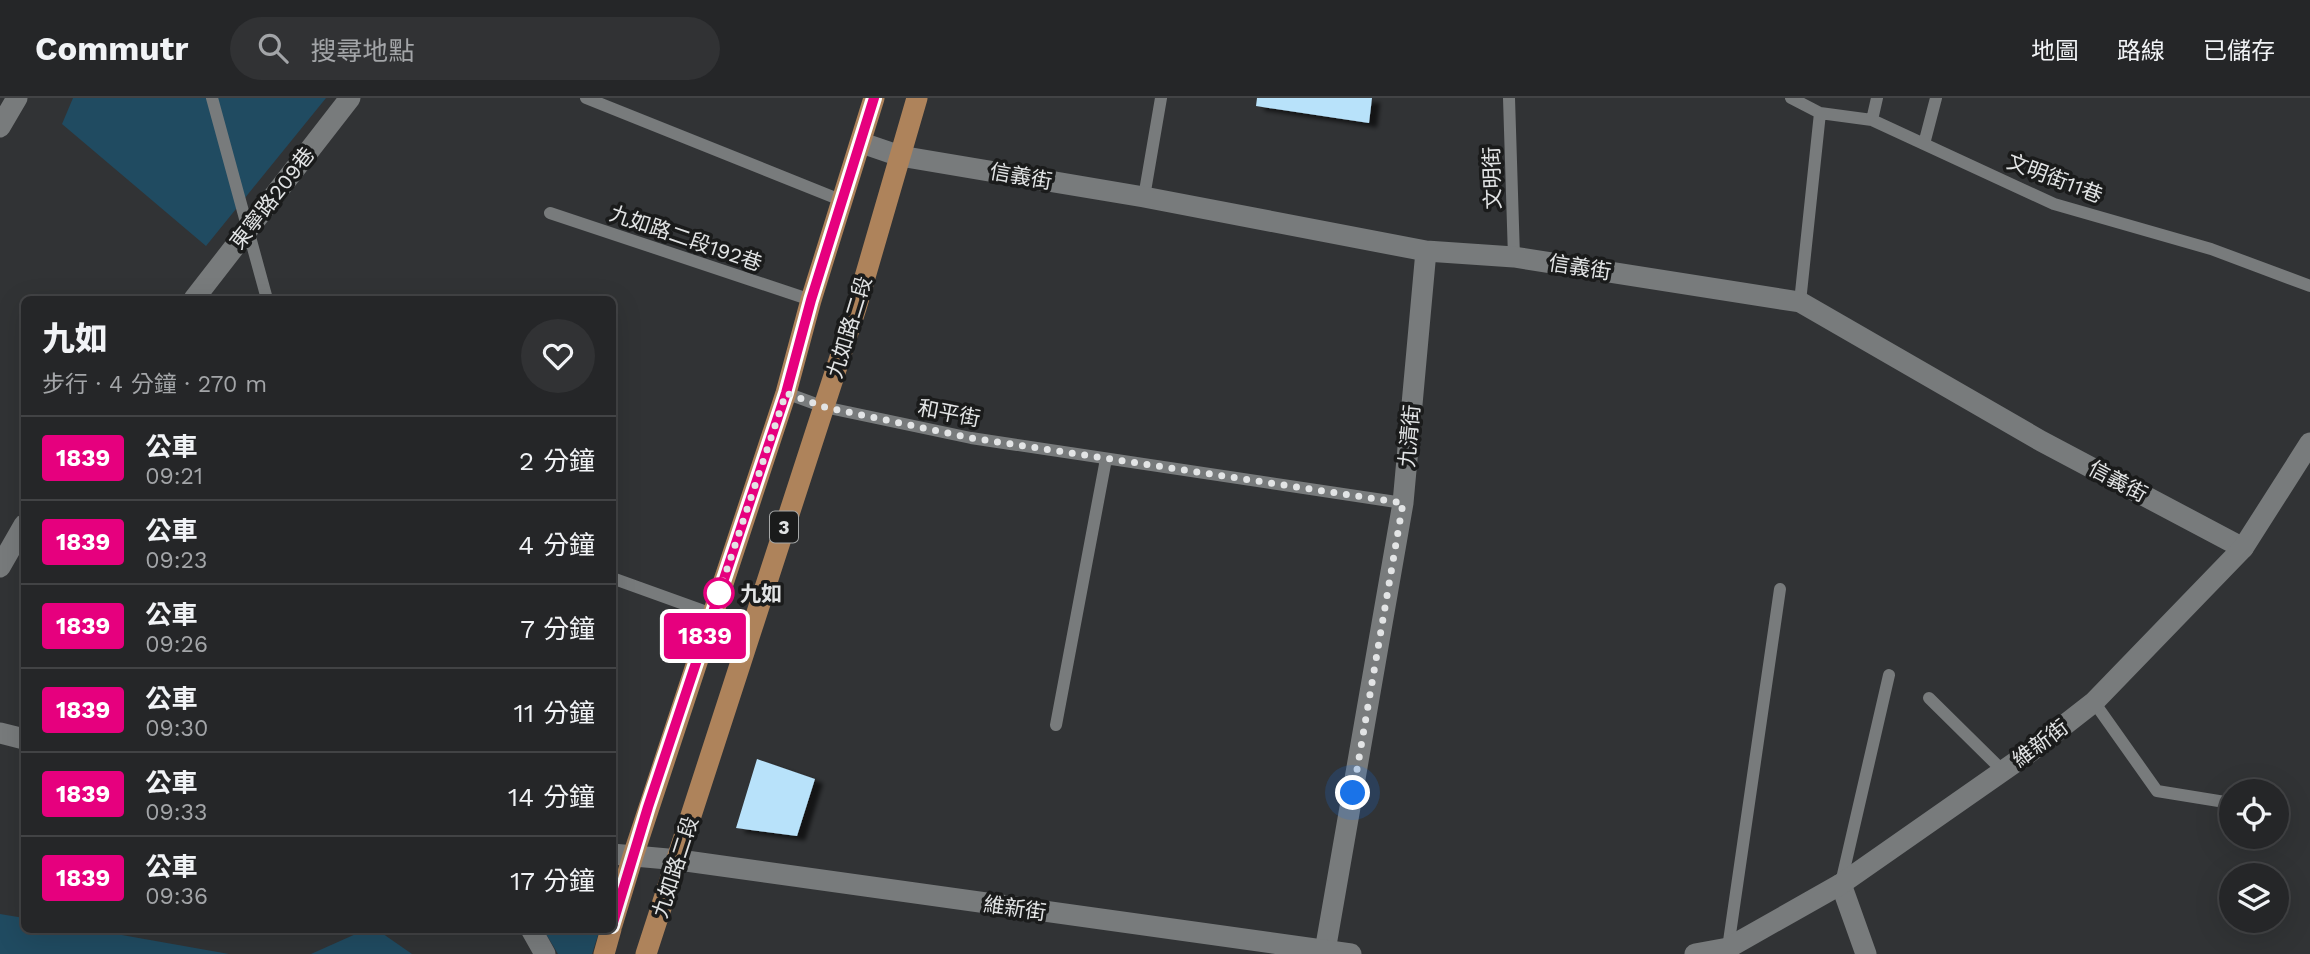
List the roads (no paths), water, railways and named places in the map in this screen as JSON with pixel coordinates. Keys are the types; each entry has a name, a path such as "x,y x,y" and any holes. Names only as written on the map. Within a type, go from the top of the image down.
{"main road":[{"name":"九如路二段","path":"616,901 623,855 712,614 786,393 811,300 874,98"},
{"name":"九如路二段","path":"646,954 679,860 722,715 824,407 916,98"},
{"name":"九如路二段","path":"604,954 610,933"}],"street":[{"path":"0,127 17,98"},
{"name":"東寧路209巷","path":"196,296 350,98"},
{"name":"信義街","path":"862,143 900,156 1144,197 1426,251 1514,257 1800,302 2041,440 2243,548"},
{"name":"九清街","path":"1325,951 1403,503 1426,251"},
{"name":"維新街","path":"1695,954 1728,948 1841,884 2003,771 2094,702 2243,548 2310,443"},
{"path":"0,567 21,530"},
{"path":"0,733 21,738"},
{"name":"維新街","path":"623,855 679,860 1272,950 1351,954"},
{"path":"1841,884 1866,954"},
{"path":"533,933 545,954"}],"lane":[{"path":"212,98 246,231 266,296"},
{"path":"586,98 843,201"},
{"path":"1144,197 1161,98"},
{"name":"文明街","path":"1509,98 1514,257"},
{"name":"文明街11巷","path":"1791,98 1820,113 1872,120 2054,204 2211,249 2310,286"},
{"path":"1872,120 1877,98"},
{"path":"1924,144 1936,98"},
{"path":"1800,302 1820,113"},
{"name":"九如路二段192巷","path":"550,213 811,300"},
{"name":"和平街","path":"786,393 824,407 971,438 1403,503"},
{"path":"1056,725 1106,459"},
{"path":"616,579 712,614"},
{"path":"1728,948 1780,589"},
{"path":"1841,884 1889,675"},
{"path":"1929,698 2003,771"},
{"path":"2094,702 2157,790 2219,801"}],"place":[{"name":"九如","path":"719,593"}]}
